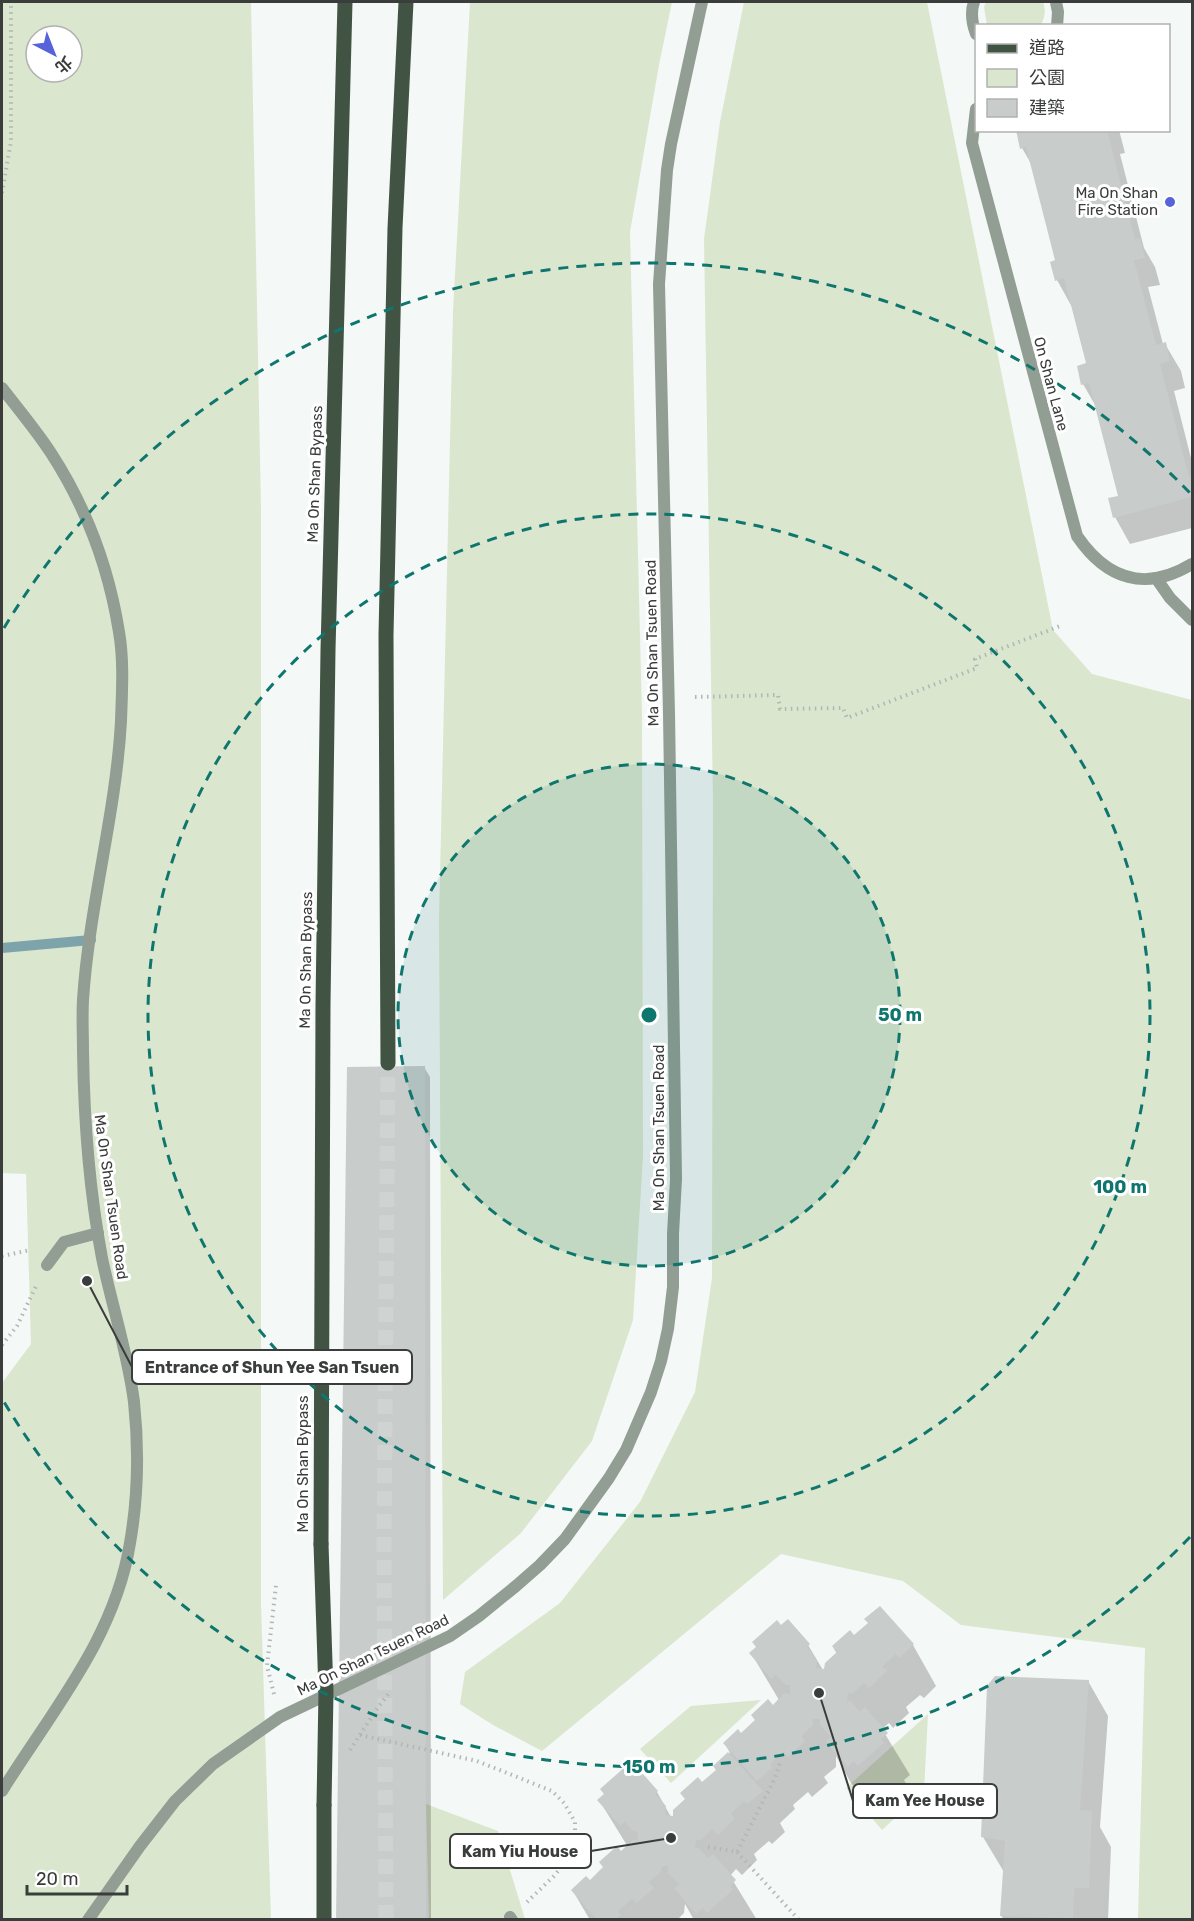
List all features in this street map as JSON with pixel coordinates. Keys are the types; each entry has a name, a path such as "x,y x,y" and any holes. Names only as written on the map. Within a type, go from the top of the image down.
{"main road":[{"name":"Ma On Shan Bypass","path":"324,1920 326,1692 321,1544 323,1005 328,650 345,2"},
{"path":"388,1063 386,635 395,228 406,2"}],"street":[{"name":"Ma On Shan Tsuen Road","path":"88,1920 175,1801 213,1764 279,1717 450,1636 479,1616 540,1565 565,1539 609,1478 626,1450 640,1421 661,1361 673,1287 676,1179 669,713 659,284 667,170 702,2"},
{"path":"974,2 972,23 975,31"},
{"path":"1057,24 1060,5"},
{"name":"On Shan Lane","path":"975,118 972,143 1077,536 1101,564 1119,574 1137,579 1156,578 1178,572 1192,564"},
{"name":"Ma On Shan Tsuen Road","path":"2,388 51,452 73,492 102,562 121,638 123,666 119,752 83,1000 84,1107 87,1152 98,1233 134,1401 136,1483 130,1545 122,1577 97,1643 2,1791"},
{"path":"1156,578 1170,598 1192,620"},
{"path":"47,1265 64,1242 98,1233"}],"path":[{"path":"2,193 11,141 11,2"},
{"path":"695,697 777,695 780,709 843,708 847,717 977,668 975,659 1060,626"},
{"path":"2,1346 23,1315 47,1265"},
{"path":"276,1585 267,1666 279,1717"},
{"path":"349,1752 394,1687"},
{"path":"360,1735 477,1761 552,1791 564,1803 575,1822 575,1843 568,1859 511,1918"},
{"path":"738,1852 775,1778 780,1763"},
{"path":"708,1847 738,1852 799,1920"}],"green space":[{"path":"2,2 251,2 261,509 261,1603 271,1919 2,1919 2,1383 31,1344 26,1174 2,1173"},
{"path":"470,2 672,2 630,232 642,716 643,1156 633,1320 592,1441 521,1533 443,1600 439,919 453,311"},
{"path":"744,2 927,2 1053,630 1092,674 1192,700 1192,1919 1138,1919 1145,1648 961,1625 903,1581 781,1554 542,1751 493,1725 460,1704 465,1672 560,1603 640,1502 695,1392 712,1278 713,802 704,239 720,122"},
{"path":"986,2 1043,2 1045,11 1041,24 987,24 984,7"},
{"path":"761,1700 671,1783 640,1749 691,1706"},
{"path":"928,1714 924,1791 882,1830 846,1788"},
{"path":"426,1804 498,1831 525,1919 429,1919"}],"building":[{"path":"1016,132 1108,132 1135,239 1140,238 1145,258 1134,260 1156,345 1166,342 1170,361 1160,364 1189,477 1192,476 1192,497 1113,518 1108,498 1118,496 1089,383 1081,385 1077,366 1086,363 1064,278 1055,281 1050,262 1055,260 1026,147 1020,149"},
{"path":"425,1066 426,1920 336,1920 347,1067"},
{"path":"880,1606 914,1644 899,1658 896,1654 882,1667 887,1671 869,1688 864,1683 852,1694 848,1693 847,1701 851,1701 860,1712 865,1707 888,1733 881,1739 884,1743 858,1766 854,1761 848,1767 826,1742 831,1737 820,1725 820,1719 813,1719 813,1725 801,1736 805,1741 788,1757 783,1752 770,1764 772,1768 757,1781 723,1743 738,1729 741,1733 755,1720 751,1715 768,1699 773,1705 784,1693 790,1694 790,1685 785,1685 776,1675 771,1679 749,1653 756,1647 752,1642 777,1620 781,1625 788,1619 810,1644 807,1647 817,1660 816,1668 824,1669 825,1663 837,1652 832,1646 850,1630 854,1635 868,1623 864,1619"},
{"path":"995,1676 1089,1680 1080,1810 1092,1811 1089,1888 1074,1888 1073,1918 1000,1916 1005,1841 981,1837 987,1686"},
{"path":"728,1752 763,1791 747,1804 744,1801 731,1814 735,1818 718,1835 712,1829 701,1840 696,1840 695,1848 699,1848 708,1858 713,1854 736,1880 730,1886 733,1890 707,1913 703,1908 696,1914 674,1888 679,1884 668,1873 668,1866 662,1866 661,1872 649,1882 654,1888 636,1904 632,1899 618,1911 621,1915 615,1920 597,1920 571,1890 586,1876 590,1880 603,1867 599,1862 617,1846 621,1851 633,1840 638,1840 638,1832 633,1831 625,1822 620,1826 597,1800 604,1794 600,1789 625,1767 629,1772 636,1766 658,1791 655,1794 666,1806 665,1815 673,1816 673,1810 685,1799 680,1793 698,1777 702,1782 716,1770 713,1766"}],"waterway":[{"path":"2,948 91,940"}],"tunnel":[{"path":"386,1920 384,1548 388,1063"}],"place":[{"name":"Ma On Shan Fire Station","path":"1170,202"},
{"name":"Entrance of Shun Yee San Tsuen","path":"87,1281"},
{"name":"Kam Yee House","path":"819,1693"},
{"name":"Kam Yiu House","path":"671,1838"}]}
